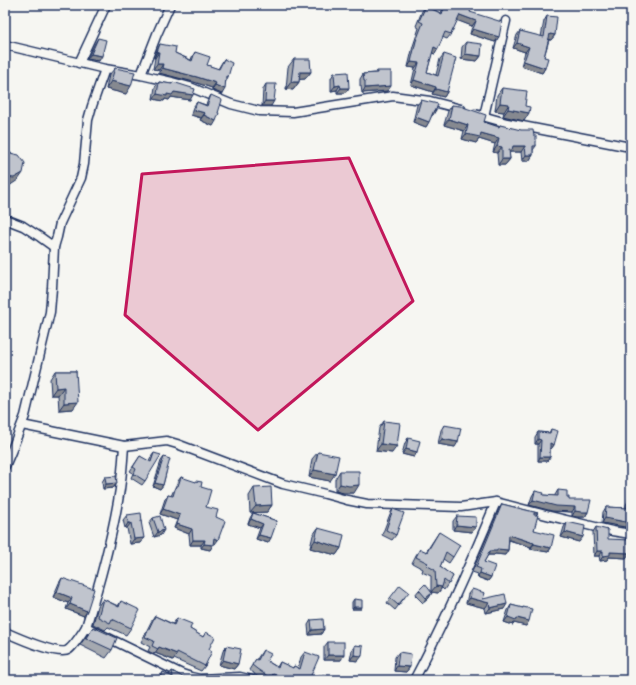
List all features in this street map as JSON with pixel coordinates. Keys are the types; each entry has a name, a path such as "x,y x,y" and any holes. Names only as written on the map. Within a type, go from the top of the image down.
{"street":[{"path":"79,63 106,5"},
{"path":"141,75 170,5"},
{"path":"484,116 506,21"},
{"path":"5,45 105,69 172,82 190,87 231,104 258,110 293,112 393,96 457,107 507,123 631,146"},
{"path":"5,466 22,425 31,394 50,312 54,247 60,224 81,178 84,164 88,120 105,69"},
{"path":"5,219 23,226 54,247"},
{"path":"22,425 124,446 167,441 184,446 283,484 367,504 461,507 496,502 617,532 631,534"},
{"path":"5,632 20,639 63,651 68,650 86,627 111,536 120,489 124,446"},
{"path":"414,680 462,582 496,502"},
{"path":"86,627 191,677 202,679 240,677 252,680"}],"highlighted area":[{"path":"349,158 413,301 258,430 125,315 142,174"}],"building":[{"path":"445,5 457,7 458,5 472,5 470,12 502,22 499,37 473,29 476,21 460,15 451,34 445,32 438,49 434,47 427,72 438,76 444,54 456,58 447,92 414,80 419,63 411,62 416,41 423,23 419,21 426,6 442,14"},
{"path":"547,16 557,17 555,35 550,34 544,57 548,58 545,68 524,61 529,47 517,43 520,31 544,37"},
{"path":"98,38 106,40 102,56 91,54"},
{"path":"466,42 482,44 481,56 465,54"},
{"path":"160,44 176,47 175,53 192,61 195,52 210,57 207,65 219,69 224,59 232,63 228,77 226,76 225,89 215,85 216,83 162,68 163,64 157,64 159,52 157,52"},
{"path":"294,59 310,59 311,72 300,72 299,82 291,82"},
{"path":"115,68 135,72 131,86 111,81"},
{"path":"377,71 391,71 391,86 365,88 363,74 377,73"},
{"path":"348,72 349,88 341,88 340,85 335,86 334,73"},
{"path":"159,82 172,84 173,82 195,89 193,95 174,92 172,95 167,94 167,96 157,94"},
{"path":"266,84 276,84 274,101 265,101"},
{"path":"502,88 527,91 525,106 530,107 529,113 508,109 509,104 500,103"},
{"path":"211,95 222,100 216,121 204,115 205,113 194,110 197,102 207,106"},
{"path":"421,100 438,104 429,122 416,117"},
{"path":"452,105 460,106 486,115 484,122 499,127 500,125 521,130 533,130 534,136 536,136 536,146 533,146 533,155 526,155 525,146 513,146 512,150 509,149 510,159 502,159 502,147 497,146 499,138 481,133 480,137 466,134 468,125 449,119"},
{"path":"10,153 19,155 25,163 23,173 14,178 5,177 5,156"},
{"path":"55,371 76,371 78,402 64,403 64,387 56,388"},
{"path":"384,421 400,423 397,446 381,444"},
{"path":"444,425 461,428 458,442 442,439"},
{"path":"551,429 558,431 554,445 550,443 550,457 540,457 541,440 538,439 538,432 550,433"},
{"path":"408,438 420,441 417,452 406,449"},
{"path":"318,452 339,456 335,474 314,470"},
{"path":"154,453 161,455 145,481 134,474 136,469 133,467 140,456 151,462"},
{"path":"164,457 170,459 163,485 155,483"},
{"path":"340,471 359,471 359,485 349,486 340,484"},
{"path":"116,476 117,483 106,484 105,477"},
{"path":"181,477 196,482 202,482 201,487 211,490 206,507 218,510 216,517 225,521 218,540 214,538 213,545 204,544 205,540 193,540 192,529 177,524 180,515 163,509 168,495 173,496"},
{"path":"271,487 272,505 256,506 254,488"},
{"path":"558,490 567,491 567,497 569,497 569,500 591,500 588,512 575,511 575,507 556,506 533,500 535,491 544,493 543,495 558,496"},
{"path":"629,500 631,500 631,523 605,518 606,507 629,508"},
{"path":"502,504 538,513 534,513 534,515 538,515 534,530 554,535 551,548 534,544 509,535 508,550 497,549 497,551 490,551 484,562 495,566 491,577 480,573 481,569 476,567"},
{"path":"393,509 404,513 396,535 386,530"},
{"path":"141,513 144,538 134,539 131,523 128,523 127,515"},
{"path":"253,513 277,521 271,538 259,535 263,524 251,519"},
{"path":"160,516 164,530 158,532 153,518"},
{"path":"457,516 476,517 476,527 456,525"},
{"path":"567,522 585,526 583,537 565,532"},
{"path":"596,527 608,530 608,539 630,540 630,553 610,552 610,555 603,556 603,551 597,551"},
{"path":"318,528 344,535 341,548 315,540"},
{"path":"439,532 460,545 453,557 446,552 440,567 453,576 449,584 444,580 442,587 436,586 435,570 426,565 428,563 416,557 420,549 427,552"},
{"path":"62,578 94,589 87,611 70,604 72,598 57,592"},
{"path":"425,584 432,593 426,598 419,590"},
{"path":"400,585 409,592 398,605 390,598"},
{"path":"472,589 485,593 483,599 505,594 507,604 490,608 489,603 470,598"},
{"path":"103,599 119,607 121,601 140,610 131,628 112,619 110,623 98,617"},
{"path":"354,599 362,600 362,607 354,607"},
{"path":"511,605 532,609 529,621 517,618 516,620 508,617"},
{"path":"155,616 174,625 177,618 192,624 190,629 203,637 206,632 215,637 209,649 212,651 205,666 177,652 177,654 152,646 154,641 145,637"},
{"path":"323,619 324,629 312,630 311,620"},
{"path":"93,627 117,638 112,650 86,638"},
{"path":"328,642 344,642 344,655 328,655"},
{"path":"355,645 363,646 362,656 354,655"},
{"path":"226,646 241,649 238,664 223,660"},
{"path":"263,650 271,654 267,661 278,668 280,662 293,668 294,666 300,669 305,652 319,657 309,680 304,680 298,677 296,680 289,680 286,678 285,680 273,674 269,677 252,665 256,659 258,660"},
{"path":"399,652 411,654 410,667 397,666"},
{"path":"172,671 188,680 160,680 163,672 173,677"},
{"path":"319,675 333,677 333,680 319,680"},
{"path":"230,678 240,678 242,679 229,680"}]}
